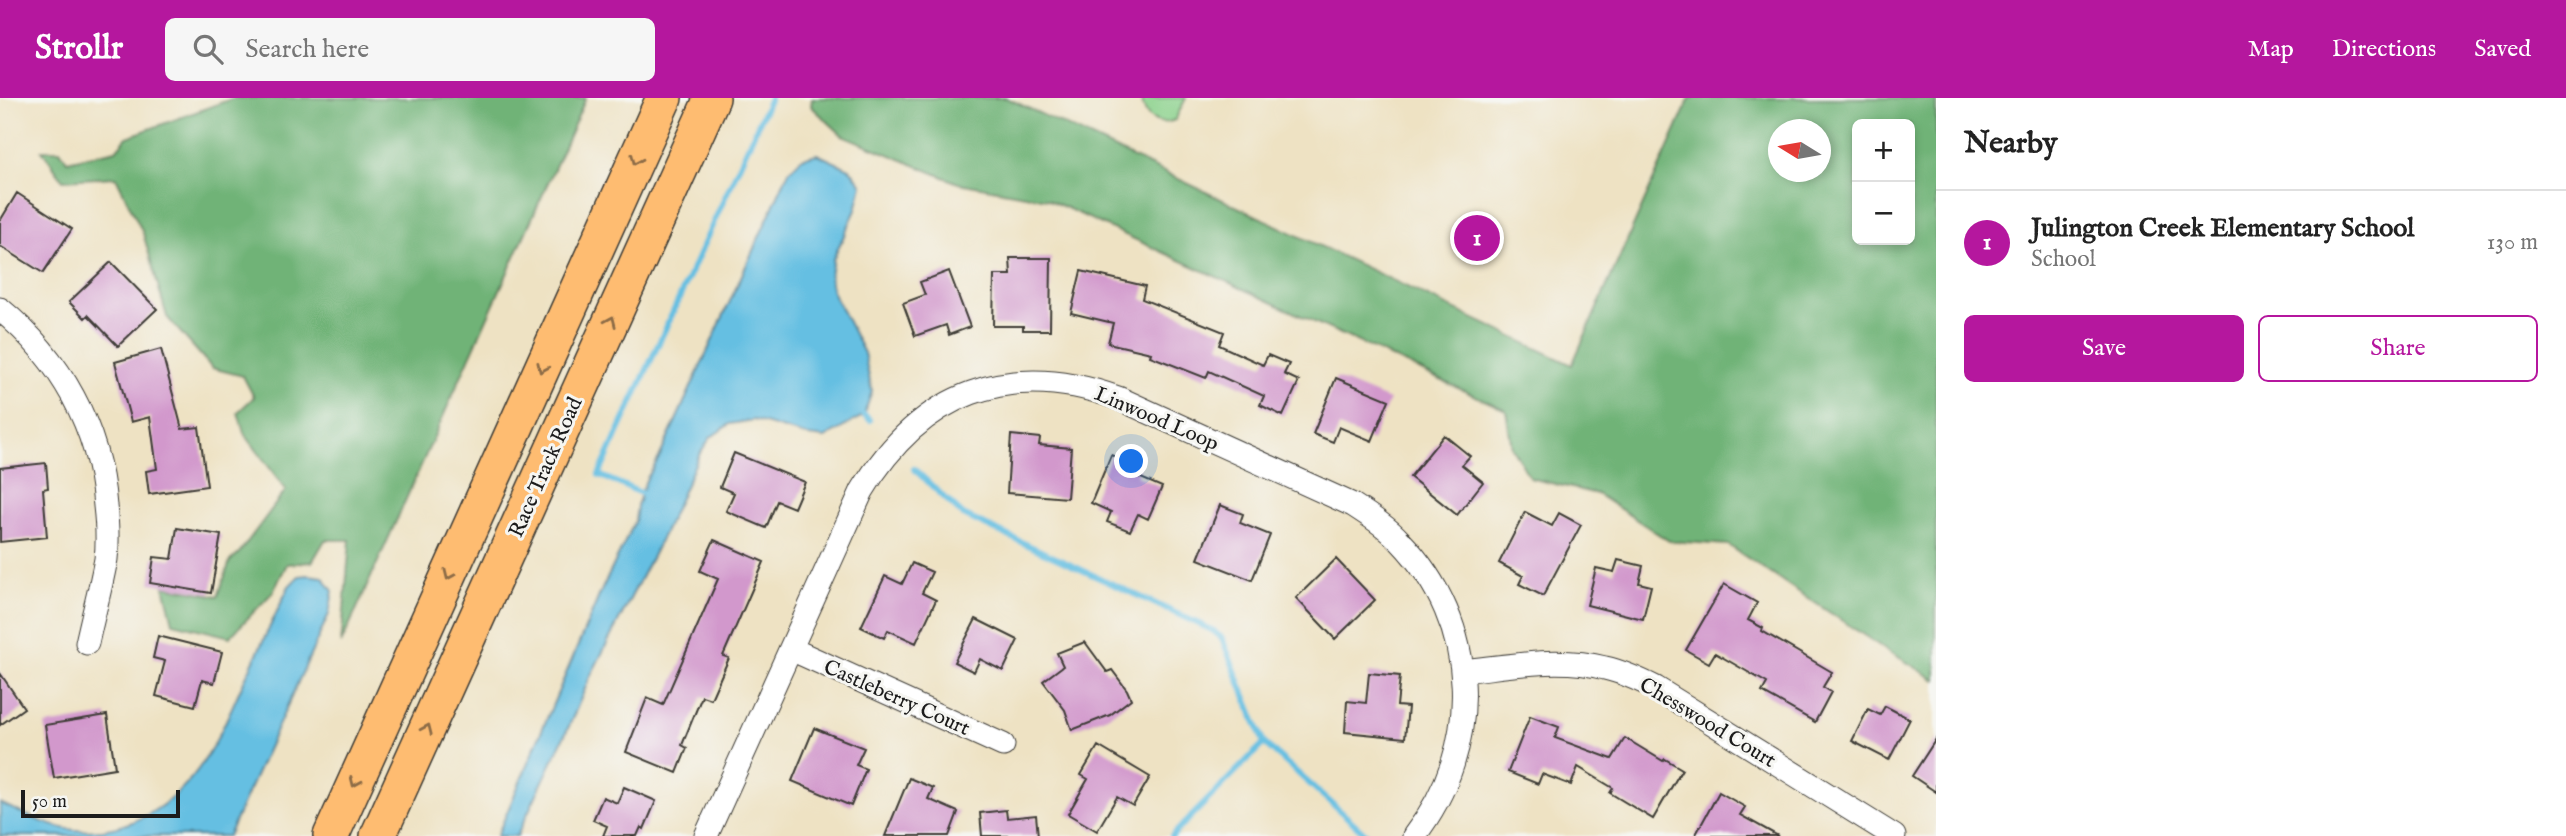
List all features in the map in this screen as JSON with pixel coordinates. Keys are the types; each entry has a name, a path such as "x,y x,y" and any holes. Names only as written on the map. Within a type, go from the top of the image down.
{"main road":[{"name":"Race Track Road","path":"331,836 664,98"},
{"name":"Race Track Road","path":"378,836 712,98"}],"street":[{"path":"0,309 43,351 64,379 87,425 97,457 104,490 106,557 87,643"},
{"name":"Linwood Loop","path":"706,836 862,491 878,464 898,440 921,420 957,399 1004,384 1033,381 1072,384 1118,398 1353,505 1381,524 1422,566 1439,594 1458,640 1463,671 1464,706 1453,764 1437,801 1414,836"},
{"name":"Castleberry Court","path":"791,649 1003,745"},
{"name":"Chesswood Court","path":"1463,671 1544,662 1579,663 1625,673 1656,688 1894,836"}],"green space":[{"path":"234,98 586,98 341,644 350,540 325,540 312,562 287,564 273,592 230,637 173,623 164,586 218,596 230,561 239,553 286,490 244,433 238,412 254,397 243,376 212,368 167,317 143,233 116,177 63,180 42,150 60,150 67,161 116,150 127,137"},
{"path":"812,98 1007,98 1572,365 1690,98 1936,98 1936,680 1728,545 1669,541 1597,494 1530,478 1512,448 1506,410 1047,199 958,183 842,135 811,106"},
{"path":"1142,98 1186,98 1175,120 1162,122 1148,116"}],"water":[{"path":"817,154 850,169 862,185 856,210 833,259 830,275 832,291 864,353 872,391 864,415 825,438 808,436 754,420 730,424 711,437 700,453 666,529 590,677 517,836 497,836 602,589 635,521 646,480 659,458 789,171 802,158"},
{"path":"299,576 323,577 333,591 329,614 228,836 0,836 0,803 55,826 94,831 129,823 145,816 175,795 188,782 212,748 289,586"}],"building":[{"path":"17,193 72,229 43,273 0,246 0,221"},
{"path":"1010,258 1051,258 1050,330 1023,330 1023,326 993,326 994,275 1011,275"},
{"path":"111,262 157,309 118,346 88,315 85,318 69,302"},
{"path":"949,271 970,327 949,335 946,325 915,336 903,303 925,295 920,282"},
{"path":"1081,271 1145,286 1142,299 1224,332 1219,345 1263,365 1268,355 1289,364 1284,374 1299,381 1283,416 1260,405 1264,396 1209,371 1206,378 1150,356 1151,353 1108,343 1113,323 1071,313"},
{"path":"161,349 182,429 199,427 207,486 149,494 146,471 157,469 150,417 131,422 115,362"},
{"path":"1336,378 1389,400 1372,441 1339,427 1333,442 1313,434"},
{"path":"1011,435 1040,438 1039,445 1071,448 1067,498 1007,493"},
{"path":"1444,435 1470,456 1462,465 1483,482 1457,515 1410,477"},
{"path":"734,453 805,482 794,508 777,501 766,528 726,511 734,493 720,487"},
{"path":"1111,455 1139,467 1136,476 1162,487 1148,519 1138,514 1130,531 1107,522 1111,512 1091,503"},
{"path":"46,463 48,488 43,489 47,537 0,542 0,468"},
{"path":"1220,505 1243,514 1240,523 1270,535 1252,580 1198,559"},
{"path":"1525,512 1552,526 1559,513 1581,525 1543,596 1519,584 1523,576 1499,563"},
{"path":"177,528 221,535 211,593 150,583 154,557 172,559"},
{"path":"714,540 764,562 723,656 729,658 711,699 702,696 682,745 687,748 677,773 626,752 647,698 663,705 718,579 700,571"},
{"path":"1336,559 1375,600 1335,639 1296,598"},
{"path":"1618,560 1643,566 1639,583 1651,586 1643,619 1587,605 1596,568 1614,572"},
{"path":"912,563 932,572 922,593 936,600 916,643 888,630 884,638 861,627 885,576 902,584"},
{"path":"1724,584 1757,603 1748,620 1832,672 1823,687 1831,692 1815,722 1762,692 1767,683 1715,653 1709,663 1686,650"},
{"path":"976,619 1018,640 1003,671 980,659 974,672 954,662"},
{"path":"158,636 222,652 214,683 202,680 195,706 156,696 165,661 153,658"},
{"path":"1085,642 1107,672 1112,670 1131,699 1110,715 1072,730 1065,710 1043,681 1063,666 1057,653"},
{"path":"0,673 24,708 0,725"},
{"path":"1369,673 1400,676 1397,706 1408,707 1405,738 1345,732 1347,701 1366,703"},
{"path":"1885,706 1910,719 1889,760 1852,741 1868,709 1880,715"},
{"path":"107,715 115,768 54,778 45,725"},
{"path":"1530,716 1559,727 1555,738 1612,759 1625,738 1682,769 1653,819 1610,793 1613,788 1578,767 1571,785 1542,774 1538,784 1508,772"},
{"path":"814,728 864,748 856,765 866,769 851,806 792,781"},
{"path":"1936,739 1936,792 1912,776"},
{"path":"1098,746 1150,777 1133,806 1117,797 1097,831 1068,814 1088,779 1081,775"},
{"path":"909,778 933,788 928,799 958,812 949,836 885,836"},
{"path":"624,787 656,801 644,829 641,827 637,836 603,836 607,826 593,820 603,797 617,803"},
{"path":"1719,792 1745,807 1740,815 1778,836 1695,836"},
{"path":"1006,810 1007,818 1036,815 1038,836 982,836 980,813"}],"waterway":[{"path":"641,493 599,475 770,98"},
{"path":"864,415 870,420"},
{"path":"914,469 963,515 1212,630 1222,638 1264,743 1368,836"},
{"path":"1172,836 1264,743"}],"place":[{"name":"Julington Creek Elementary School","path":"1477,238"}]}
